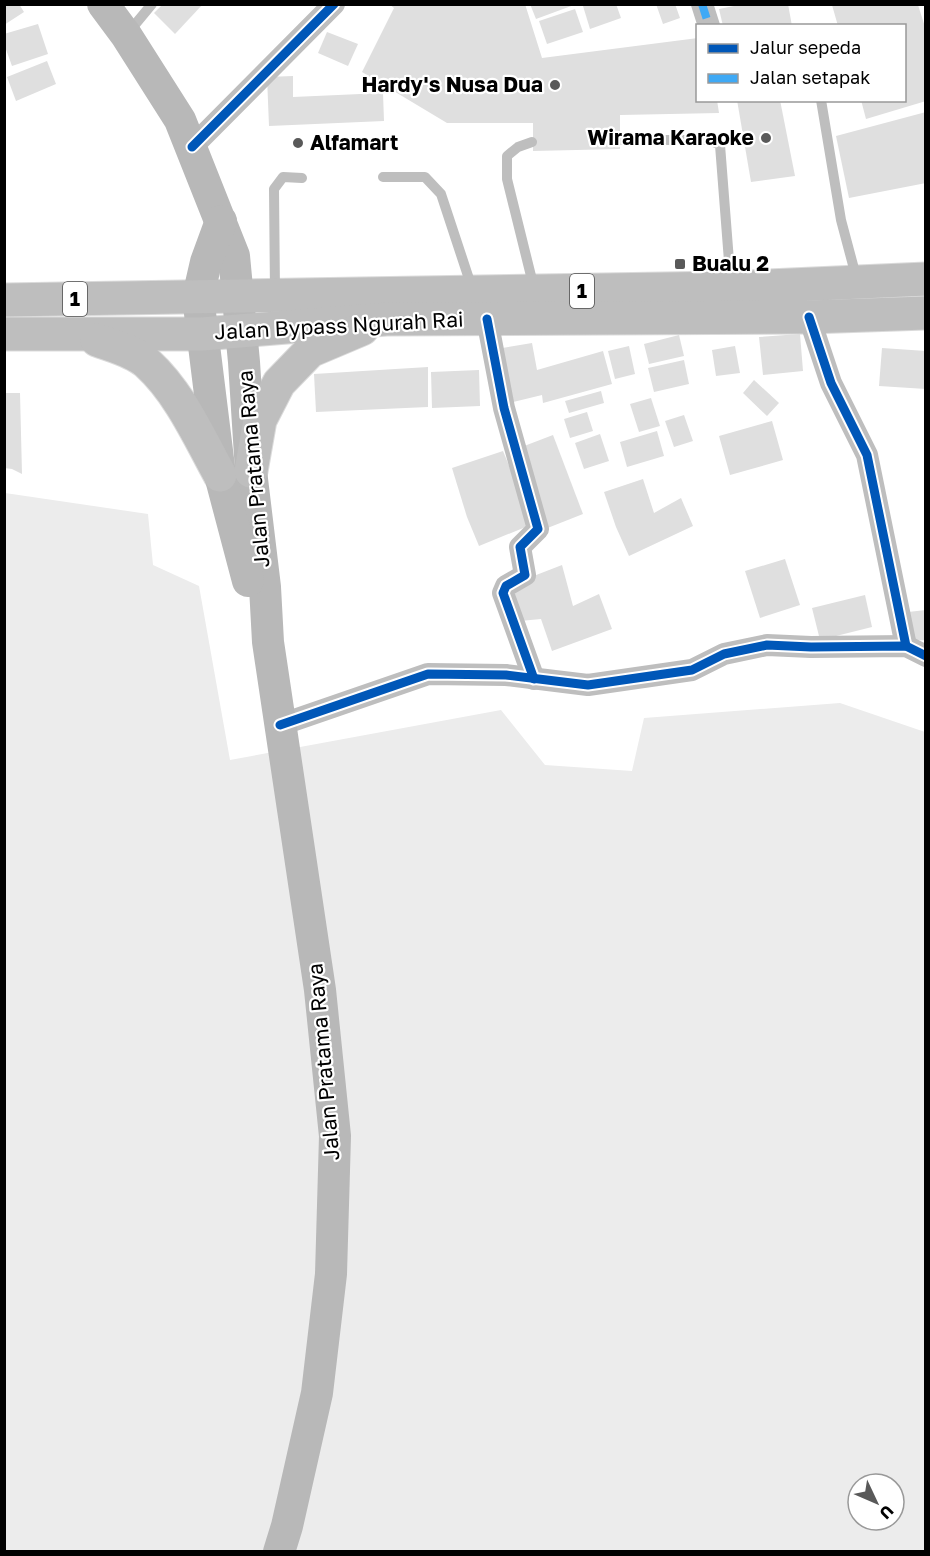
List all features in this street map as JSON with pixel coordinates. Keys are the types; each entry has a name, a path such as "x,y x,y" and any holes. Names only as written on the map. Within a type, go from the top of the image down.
{"highway":[{"name":"Jalan Bypass Ngurah Rai","path":"4,334 202,334 386,319 481,306 535,292 726,288 926,279"},
{"name":"Jalan Bypass Ngurah Rai","path":"4,300 275,296 481,306 809,317 926,313"},
{"path":"83,334 125,350 146,362 176,396 235,473 279,383 310,351 386,319"}],"main road":[{"name":"Jalan Pratama Raya","path":"102,4 126,35 180,120 234,256 241,330 235,473"},
{"name":"Jalan Pratama Raya","path":"221,221 206,262 198,297 202,334 235,473 266,587 268,642 320,990 335,1136 331,1274 317,1393 287,1526 279,1551"}],"street":[{"path":"192,147 334,4"},
{"path":"702,4 709,24"},
{"path":"481,306 504,408 538,529 520,547 525,575 506,586 502,593 534,679"},
{"path":"280,725 428,674 506,675 588,685 692,670 724,654 767,645 916,651 867,455 831,383 809,317"}],"lane":[{"path":"126,35 152,4"},
{"path":"821,102 841,220 858,282"},
{"path":"620,140 709,140 720,145 729,261 726,288"},
{"path":"532,142 518,147 507,156 507,179 535,292"},
{"path":"275,296 274,189 283,177 302,178"},
{"path":"383,177 425,177 441,194 481,306"}],"shaded area":[{"path":"5,493 148,514 153,565 199,586 230,760 501,710 545,765 632,771 644,718 840,703 925,732 925,1551 5,1552"}],"building":[{"path":"4,4 19,4 24,12 4,25"},
{"path":"163,4 203,4 175,34 154,13"},
{"path":"389,4 525,4 542,58 696,38 696,102 717,102 719,113 620,115 620,149 533,151 533,123 447,123 362,72 394,8"},
{"path":"530,4 574,4 574,5 536,19"},
{"path":"616,4 621,18 590,29 583,6"},
{"path":"656,4 675,4 680,18 663,24"},
{"path":"744,4 788,4 792,24 723,24 719,9"},
{"path":"832,5 918,5 926,30 926,101 866,119 862,102 906,102 906,24 837,24"},
{"path":"575,9 583,32 547,44 539,21"},
{"path":"38,24 48,54 12,66 4,44 4,34"},
{"path":"327,32 358,44 348,66 318,53"},
{"path":"47,61 56,84 16,101 7,77"},
{"path":"293,76 293,97 383,93 384,121 269,126 267,77"},
{"name":"Wirama Karaoke","path":"737,102 780,102 795,176 751,182"},
{"path":"926,112 926,183 849,198 836,136"},
{"path":"800,334 803,371 763,375 759,337"},
{"path":"679,335 684,356 649,364 644,344"},
{"path":"532,343 537,370 603,351 612,384 543,403 542,395 509,403 496,349"},
{"path":"629,346 635,374 615,379 608,351"},
{"path":"735,346 740,373 716,376 712,350"},
{"path":"882,348 926,351 926,389 879,386"},
{"path":"684,360 689,384 654,392 648,368"},
{"path":"428,367 428,407 316,412 314,374"},
{"path":"479,370 480,406 432,408 431,372"},
{"path":"754,380 779,403 767,416 743,393"},
{"path":"601,391 604,403 569,413 565,401"},
{"path":"4,393 20,393 22,474 4,468"},
{"path":"651,398 660,426 639,432 630,404"},
{"path":"587,412 593,431 570,438 564,419"},
{"path":"684,415 693,441 674,447 665,421"},
{"path":"772,421 783,460 730,475 719,436"},
{"path":"657,431 664,456 627,467 620,442"},
{"path":"600,434 609,461 584,469 575,443"},
{"path":"553,435 583,514 545,529 519,448"},
{"path":"503,451 533,524 479,546 467,517 452,468"},
{"path":"643,479 654,513 681,498 693,526 629,556 604,492"},
{"path":"785,559 800,605 760,618 745,571"},
{"path":"562,565 573,606 599,594 612,629 552,651 541,619 520,621 513,584"},
{"path":"865,595 872,627 820,640 812,608"},
{"path":"926,610 926,640 910,641 908,612"}],"marked path":[{"path":"702,4 708,24"}],"cycle path":[{"path":"192,147 334,4"},
{"path":"809,317 831,383 867,455 906,646"},
{"path":"487,319 504,408 538,529 520,547 525,575 506,586 503,593 534,679"},
{"path":"280,725 428,674 506,675 588,685 692,670 724,654 767,645 906,646 926,656"}],"place":[{"name":"Hardy's Nusa Dua","path":"555,85"},
{"name":"Wirama Karaoke","path":"766,138"},
{"name":"Alfamart","path":"298,143"},
{"name":"Bualu 2","path":"680,264"}]}
